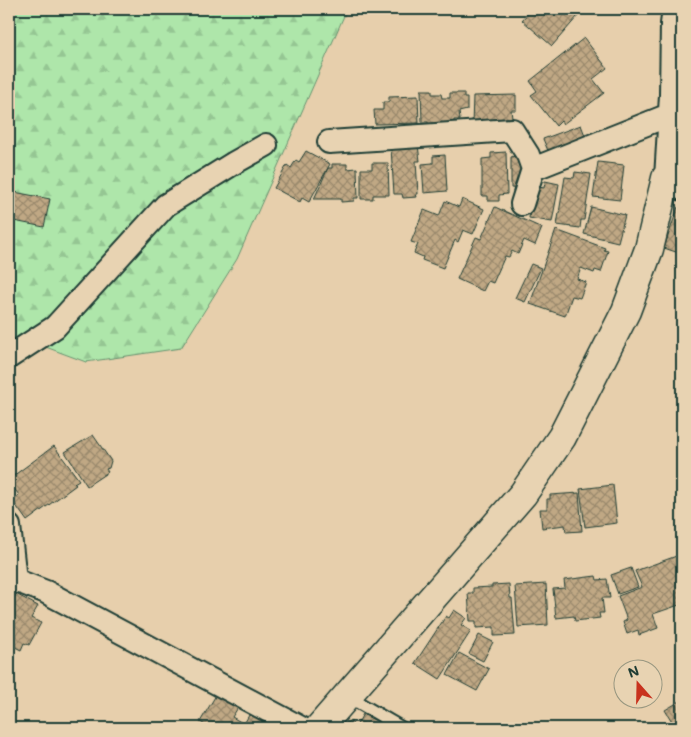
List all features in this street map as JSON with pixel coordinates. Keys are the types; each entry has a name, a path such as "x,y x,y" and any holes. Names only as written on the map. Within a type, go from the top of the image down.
{"street":[{"path":"319,728 523,494 562,436 626,311 674,184 669,115 674,9"},
{"path":"533,169 669,115"},
{"path":"329,142 512,130 528,155 533,169 522,204"},
{"path":"9,357 55,327 166,205 234,162 266,145"},
{"path":"9,526 12,580 46,592 301,728"}],"lane":[{"path":"347,696 402,728"}],"green space":[{"path":"9,9 347,9 237,259 181,348 86,362 35,343 9,345"}],"building":[{"path":"532,9 584,9 552,46 522,20"},
{"path":"584,38 607,68 593,79 604,93 563,124 561,121 556,126 531,95 537,91 530,81"},
{"path":"421,90 432,90 432,94 441,94 442,98 450,98 450,93 464,93 464,98 467,98 467,110 459,112 460,120 454,120 454,125 433,127 433,124 422,122"},
{"path":"516,95 516,110 511,110 512,118 505,118 505,124 472,125 473,96"},
{"path":"418,96 419,123 375,124 374,110 383,110 383,102 389,102 389,97"},
{"path":"581,125 586,138 549,153 543,139"},
{"path":"418,145 420,161 416,161 418,194 416,194 417,197 403,198 402,194 394,194 391,148"},
{"path":"306,151 330,164 309,202 302,198 300,202 274,188 287,165 291,168 296,160 299,162"},
{"path":"506,152 507,194 499,195 499,201 488,201 488,196 482,196 482,159 491,158 491,153"},
{"path":"445,155 447,191 424,193 422,164 433,163 433,156"},
{"path":"515,156 522,167 519,189 511,188 511,157"},
{"path":"598,162 624,165 620,200 593,197"},
{"path":"372,163 388,163 389,195 373,195 373,199 361,199 361,169 372,169"},
{"path":"332,164 347,164 347,169 357,168 358,198 354,198 354,201 341,202 341,199 314,199 328,168 332,168"},
{"path":"575,172 591,174 584,220 581,220 580,228 557,225 565,177 574,178"},
{"path":"545,181 559,184 552,222 529,218 534,186 544,188"},
{"path":"9,191 50,199 44,227 9,220"},
{"path":"462,199 484,209 473,234 463,230 458,242 455,240 443,268 422,260 423,257 414,253 418,244 411,242 424,210 439,216 445,201 459,207"},
{"path":"495,207 542,228 535,245 524,240 518,254 512,251 509,257 505,256 493,283 488,281 483,291 457,279 476,237 481,239"},
{"path":"591,207 625,215 618,242 584,234"},
{"path":"678,207 682,208 682,254 664,248"},
{"path":"556,230 605,248 604,250 608,251 601,272 595,270 594,273 581,268 577,279 586,282 580,298 572,296 565,316 530,304"},
{"path":"531,264 541,268 525,302 515,298"},
{"path":"93,435 111,461 109,468 106,469 108,472 87,486 65,452"},
{"path":"54,446 79,480 74,483 76,485 27,521 12,500 19,495 9,482 9,479"},
{"path":"613,485 617,523 585,527 580,489"},
{"path":"579,493 582,531 566,532 565,525 542,528 540,509 547,509 547,499 550,499 550,495"},
{"path":"682,554 682,604 653,614 658,628 639,635 638,630 627,634 623,622 627,620 618,596 642,587 635,571"},
{"path":"631,568 638,587 618,594 611,575"},
{"path":"596,576 597,580 607,579 610,598 602,598 604,613 599,613 600,618 575,621 574,616 556,618 553,589 565,588 564,580"},
{"path":"509,584 515,635 494,636 494,627 476,628 476,621 470,621 468,593 473,593 473,588"},
{"path":"546,584 548,625 518,627 515,586"},
{"path":"16,594 38,606 31,618 41,623 29,645 24,643 21,650 9,644 9,606"},
{"path":"454,610 466,618 461,625 471,631 440,679 415,663 446,616 449,618"},
{"path":"479,635 493,642 483,661 469,654"},
{"path":"459,653 489,669 477,691 447,675"},
{"path":"219,690 241,703 232,717 244,724 253,708 273,720 268,728 211,728 200,722"},
{"path":"682,700 682,728 676,728 665,710"},
{"path":"363,714 389,728 355,728"},
{"path":"350,720 355,728 341,728"}]}
